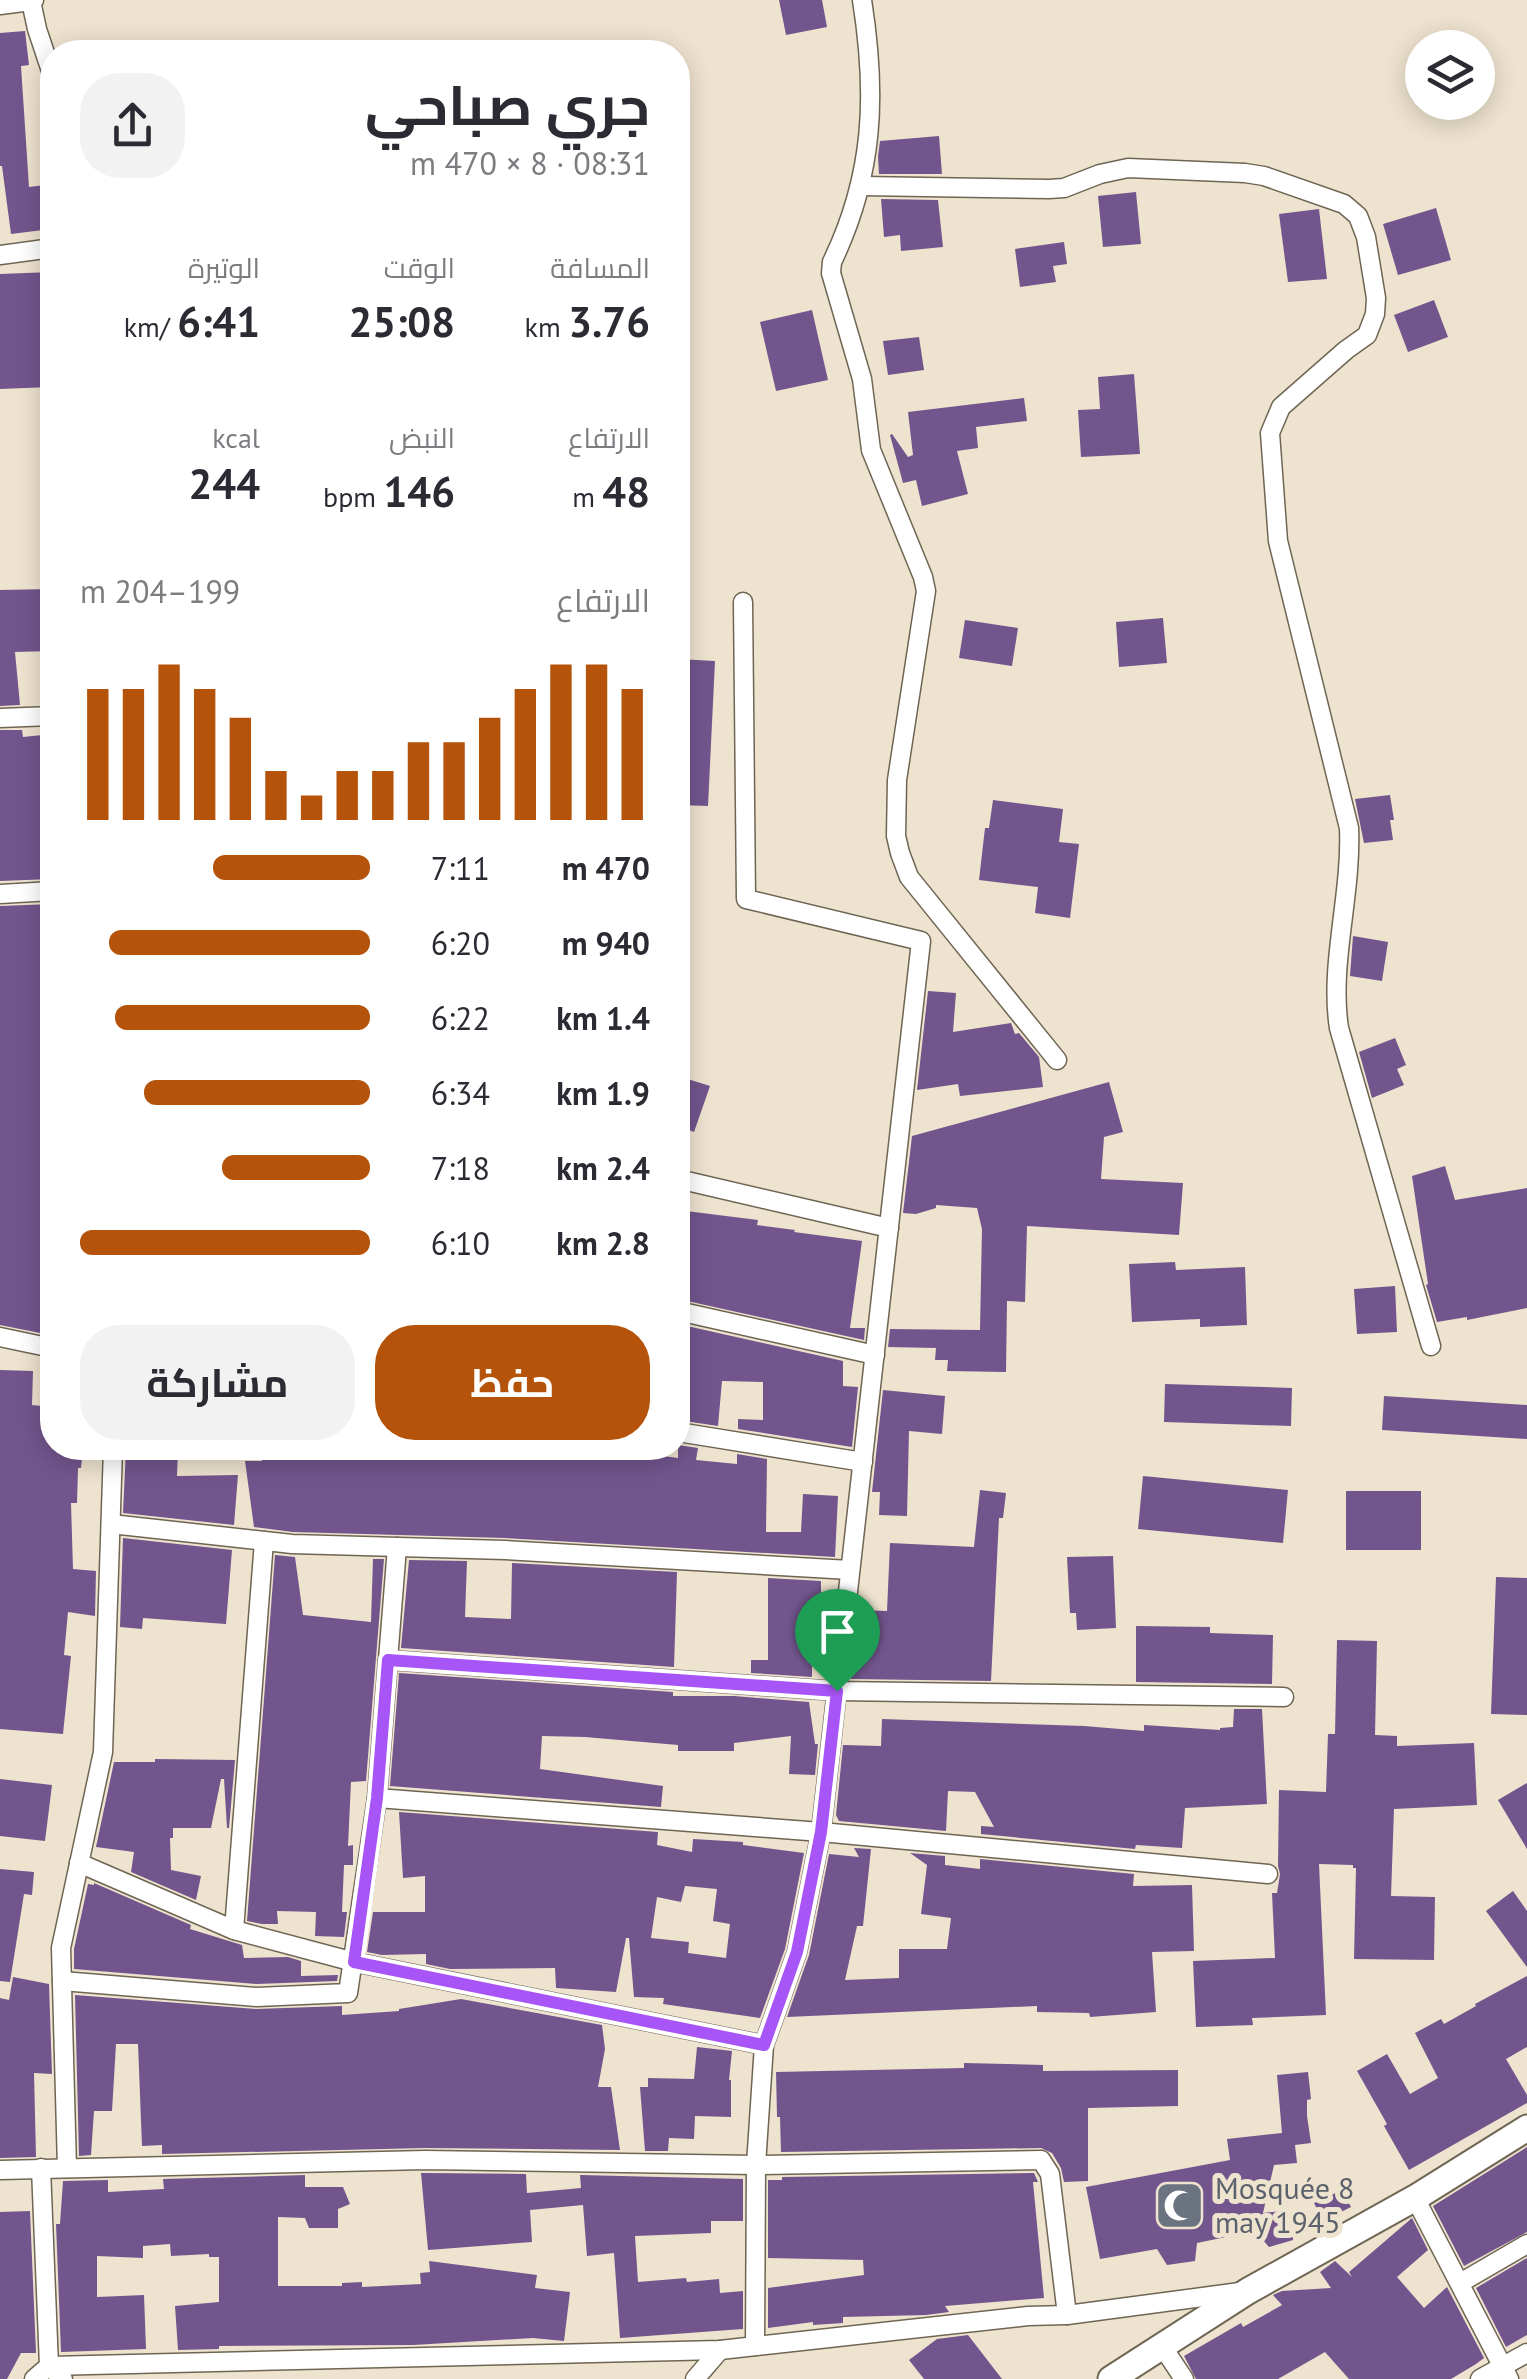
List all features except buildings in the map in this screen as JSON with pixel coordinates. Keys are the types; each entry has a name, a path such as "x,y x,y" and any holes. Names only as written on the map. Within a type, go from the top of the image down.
{"street":[{"path":"0,5 32,0 40,40"},
{"path":"862,0 869,45 868,140 862,186 831,273 862,378 871,450 924,577 926,591 898,780 896,836 909,876 1057,1060"},
{"path":"862,186 1049,189 1128,168 1246,172 1344,204 1358,216 1366,236 1376,314 1367,335 1280,407 1270,433 1278,541 1349,828 1350,858 1335,1003 1339,1028 1431,1346"},
{"path":"0,254 40,249"},
{"path":"743,602 746,900 921,941 821,1832 797,1952 764,2045 756,2165 755,2346"},
{"path":"0,718 40,716"},
{"path":"0,894 40,892"},
{"path":"690,1182 889,1228"},
{"path":"690,1313 875,1355"},
{"path":"0,1336 40,1345"},
{"path":"690,1434 862,1462"},
{"path":"67,2168 61,1948 103,1752 114,1460"},
{"path":"111,1524 292,1544 850,1570"},
{"path":"234,1930 264,1541"},
{"path":"62,1982 257,1997 348,1993 377,1798 397,1547"},
{"path":"388,1660 837,1691 1284,1697"},
{"path":"377,1798 821,1832 1268,1874"},
{"path":"79,1863 234,1930 354,1962 764,2045"},
{"path":"1110,2379 1248,2291 1415,2198 1527,2128"},
{"path":"0,2170 424,2160 756,2165 1041,2160 1050,2174 1068,2315"},
{"path":"41,2168 56,2372"},
{"path":"1415,2198 1507,2373"},
{"path":"1460,2283 1527,2244"},
{"path":"34,2379 56,2372 720,2350 1028,2316 1068,2315 1248,2291"},
{"path":"1162,2346 1184,2379"},
{"path":"696,2379 720,2350"},
{"path":"1480,2379 1507,2373 1527,2353"}],"place":[{"name":"Mosquée 8 may 1945","path":"1180,2206"}],"route":[{"path":"388,1660 837,1691 821,1832 797,1952 764,2045 354,1962 377,1798 388,1660"}]}
